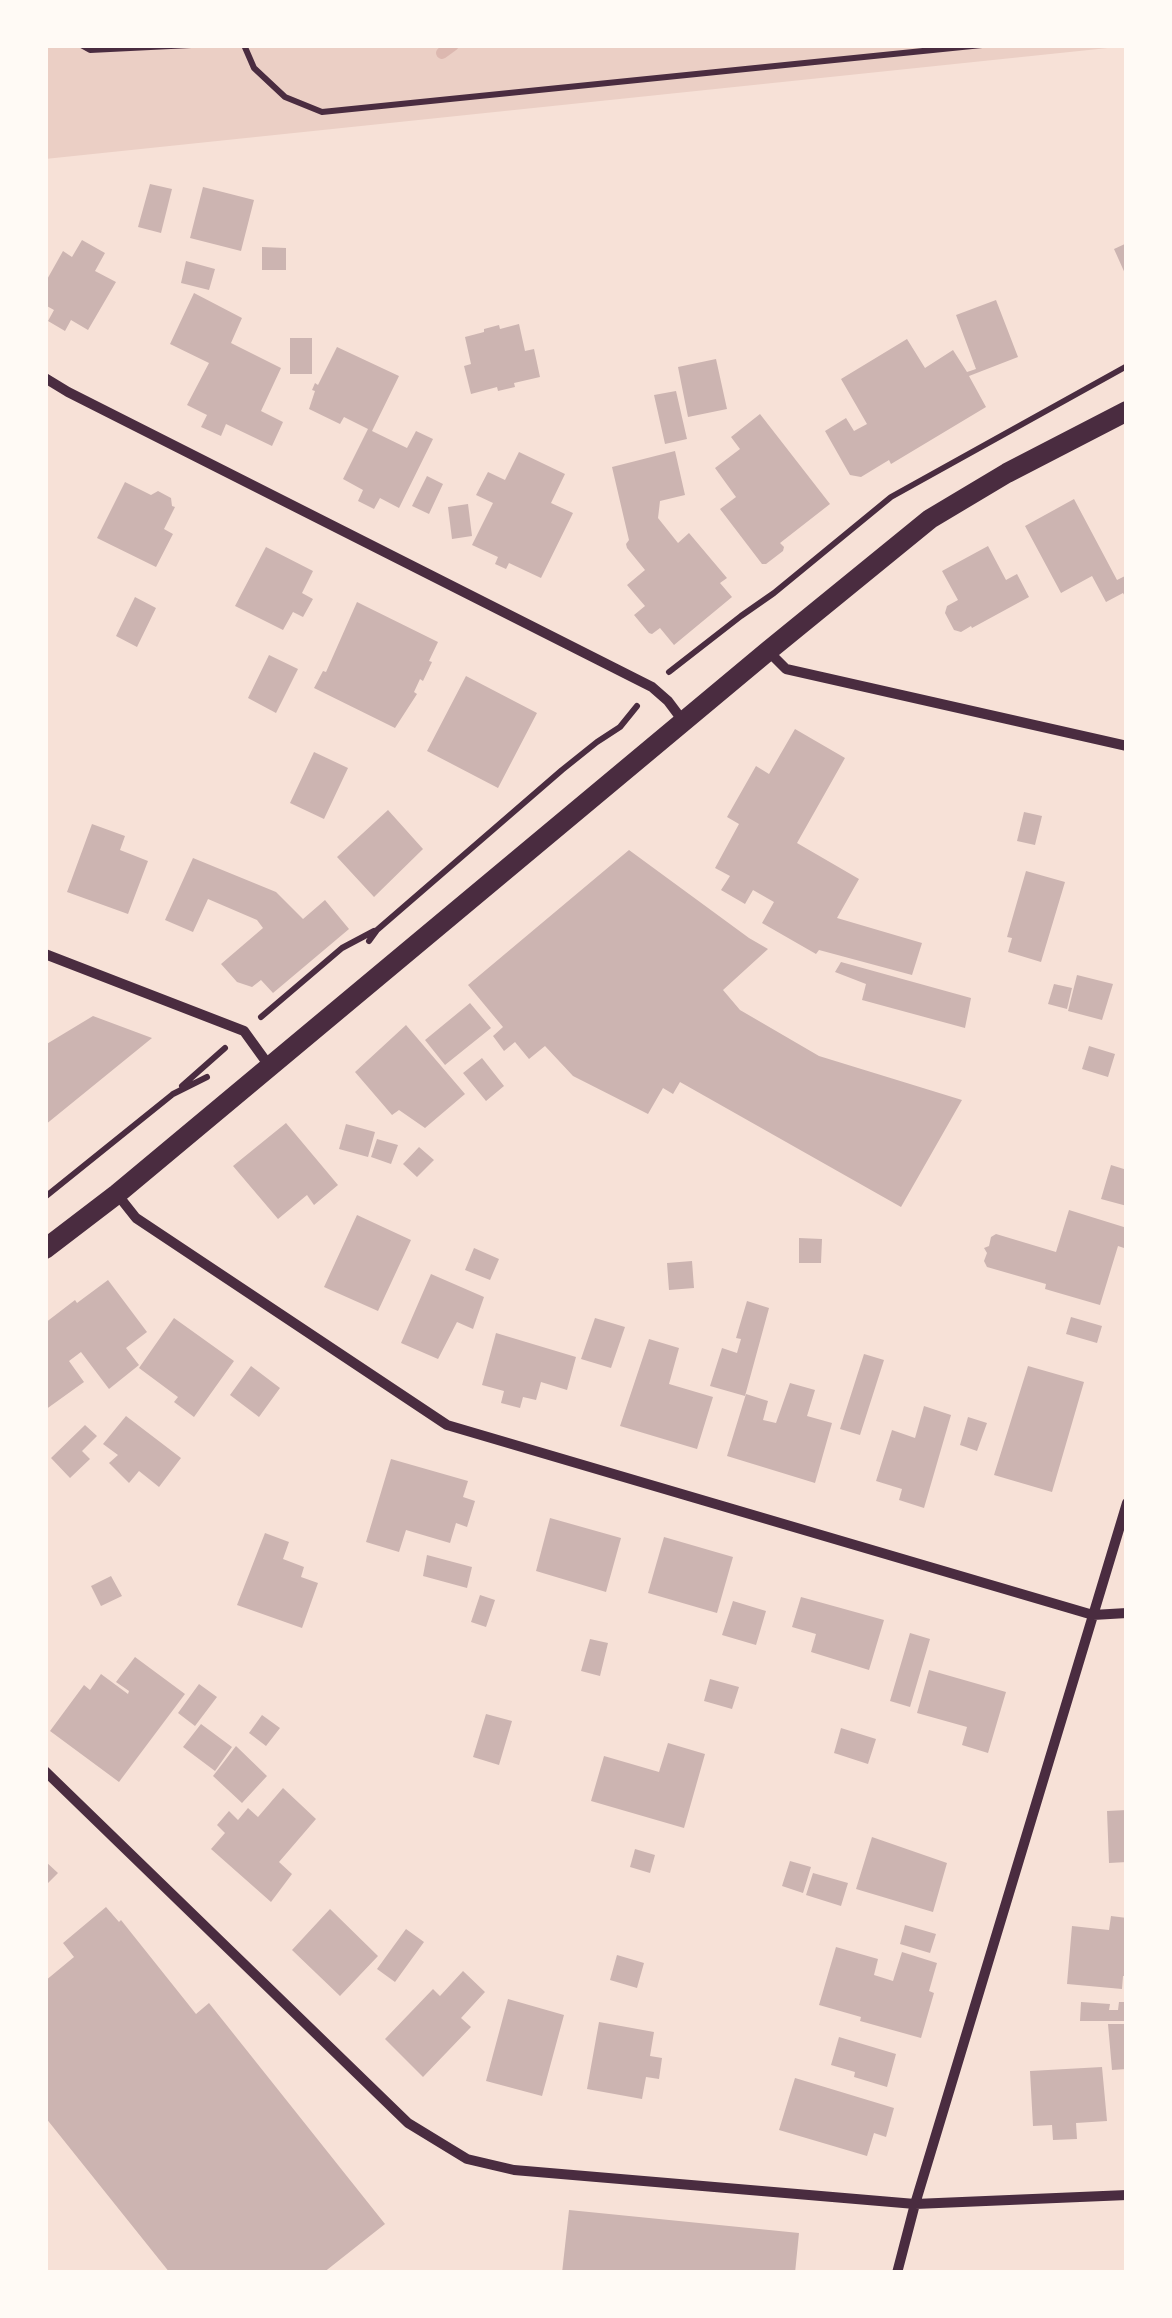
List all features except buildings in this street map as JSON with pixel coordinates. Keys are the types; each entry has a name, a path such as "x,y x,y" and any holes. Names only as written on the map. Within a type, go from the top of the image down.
{"main road":[{"path":"45,1249 118,1194 930,520 1127,411"}],"street":[{"path":"45,378 652,687 684,722"},
{"path":"768,651 786,669 1127,746"},
{"path":"45,954 244,1031 270,1068"},
{"path":"118,1194 136,1218 447,1425 1094,1615 1127,1613"},
{"path":"898,2273 915,2204 1127,1503"},
{"path":"45,1771 408,2123 468,2158 514,2170 915,2204 1127,2194"}],"path":[{"path":"82,45 90,50 191,45"},
{"path":"244,45 254,68 285,96 322,112 982,45"},
{"path":"45,1197 173,1094 342,948 377,930 562,770 620,727 652,687 774,593"}],"shaded area":[{"path":"45,45 1127,45 1127,46 45,159"}],"waterway":[{"path":"442,53 453,45"}]}
